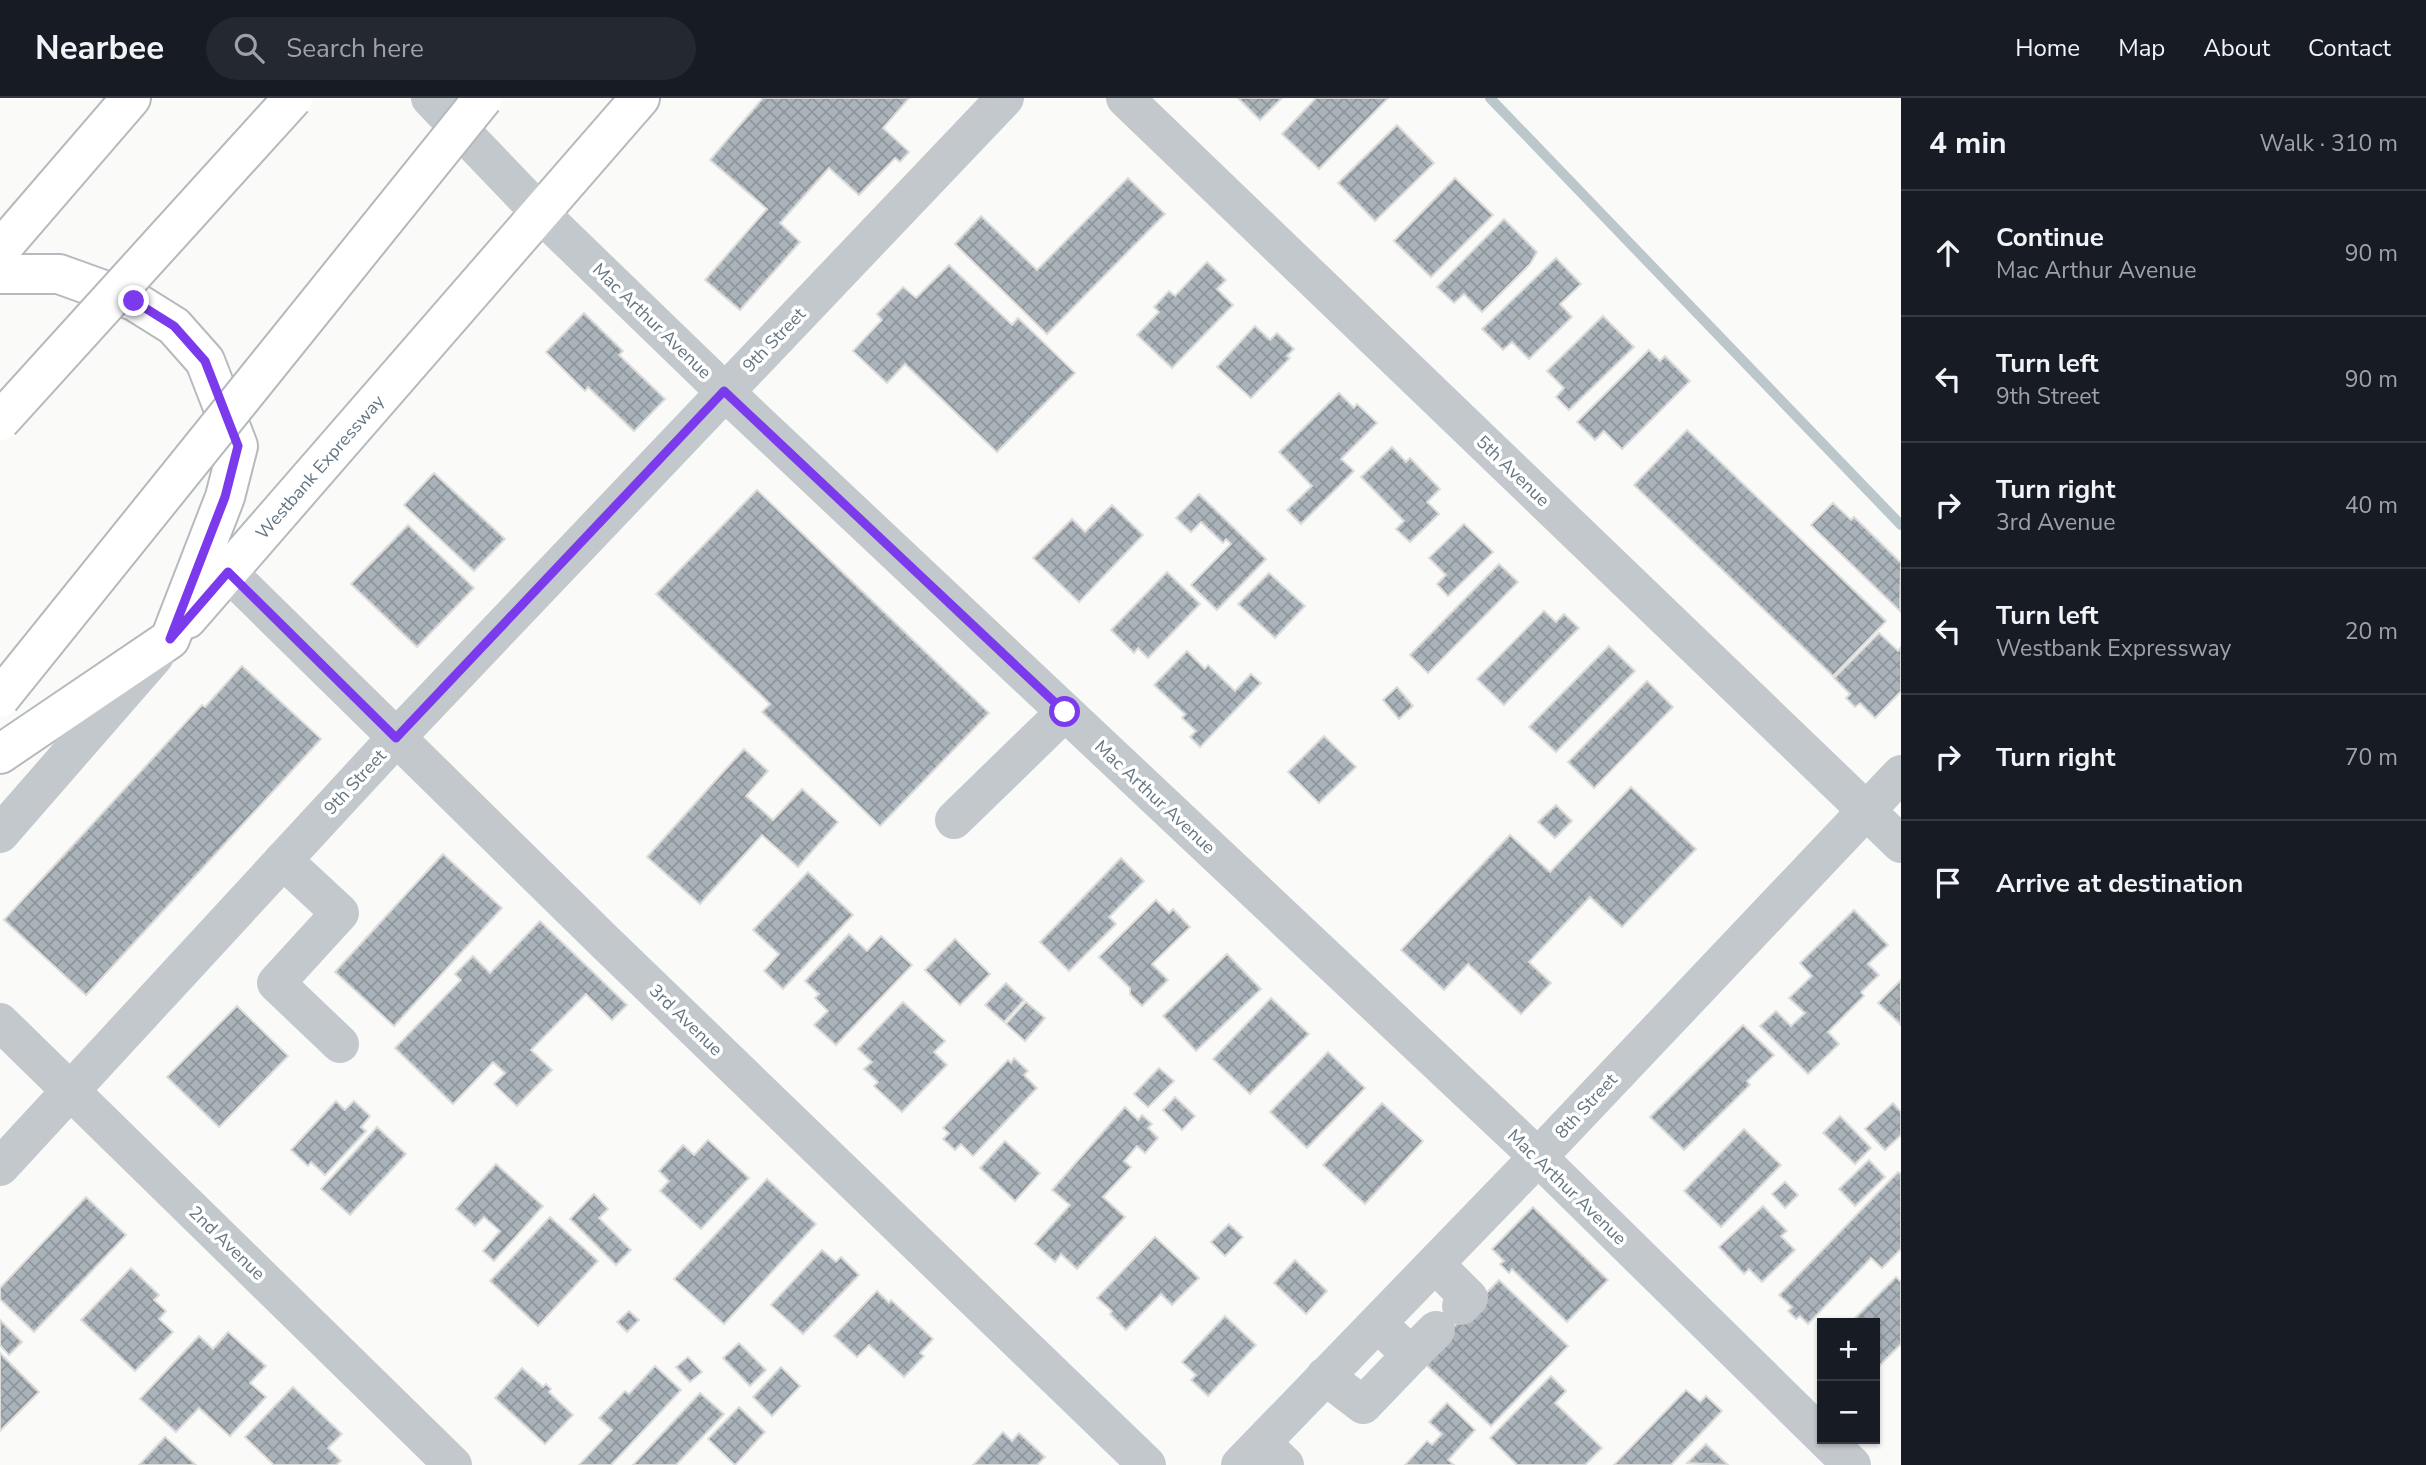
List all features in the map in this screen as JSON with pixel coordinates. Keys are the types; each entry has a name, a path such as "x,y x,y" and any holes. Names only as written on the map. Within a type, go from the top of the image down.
{"main road":[{"path":"0,250 131,98"},
{"path":"0,421 293,98"},
{"path":"0,698 483,98"},
{"name":"Westbank Expressway","path":"170,639 541,214 636,101"},
{"path":"0,274 59,274 134,301 174,326 205,361 238,446 225,497 170,639 0,754"}],"street":[{"name":"Mac Arthur Avenue","path":"430,98 541,214 724,391 1538,1157 1817,1430"},
{"name":"9th Street","path":"0,1167 396,738 1005,98"},
{"name":"5th Avenue","path":"1125,98 1901,844"},
{"name":"3rd Avenue","path":"228,572 1147,1465"},
{"name":"Westbank Expressway","path":"0,834 170,639"},
{"path":"954,820 1065,712"},
{"name":"8th Street","path":"1262,1458 1325,1376 1538,1157 1901,774"},
{"path":"283,860 340,913 276,983 340,1044"},
{"name":"2nd Avenue","path":"0,1022 453,1465"},
{"path":"1325,1376 1363,1405 1469,1298 1435,1264"},
{"path":"1377,1324 1436,1330"},
{"name":"Mac Arthur Avenue","path":"1831,1444 1852,1465"}],"building":[{"path":"763,98 909,98 883,128 909,152 900,162 895,158 859,195 829,168 780,223 800,242 740,310 705,280 767,209 710,160"},
{"path":"1238,98 1282,98 1260,120"},
{"path":"1316,98 1388,98 1319,169 1282,134"},
{"path":"1397,125 1434,163 1375,221 1338,183"},
{"path":"1128,178 1165,214 1047,334 955,244 981,216 1037,270"},
{"path":"1455,178 1493,215 1431,277 1394,241"},
{"path":"1504,219 1537,252 1530,264 1482,312 1464,294 1454,303 1437,287"},
{"path":"1556,258 1581,284 1560,304 1572,317 1529,359 1512,342 1503,350 1482,329"},
{"path":"1207,262 1226,280 1217,289 1233,305 1172,368 1137,335 1159,312 1154,307 1169,291 1175,296"},
{"path":"949,265 1012,325 1018,318 1075,373 997,452 905,364 887,383 853,351 882,320 877,314 903,287 916,298"},
{"path":"584,313 623,351 619,355 665,399 634,431 588,387 585,391 546,352"},
{"path":"1603,316 1634,347 1569,410 1556,397 1564,388 1547,371"},
{"path":"1255,326 1270,340 1277,333 1294,349 1287,356 1290,358 1251,398 1217,367"},
{"path":"1649,350 1660,361 1665,356 1690,381 1622,449 1604,431 1595,440 1577,422"},
{"path":"1339,393 1354,408 1357,404 1377,423 1341,459 1354,471 1301,524 1287,510 1312,486 1279,452"},
{"path":"1687,430 1886,621 1833,676 1634,485"},
{"path":"1392,447 1406,462 1410,458 1440,489 1427,502 1439,514 1410,542 1396,529 1404,521 1361,477"},
{"path":"434,473 505,539 474,571 404,505"},
{"path":"757,490 989,713 880,826 762,712 770,704 656,594"},
{"path":"1199,494 1266,559 1217,610 1191,585 1231,544 1226,539 1223,543 1201,522 1191,532 1176,518"},
{"path":"1833,503 1851,520 1854,517 1901,563 1900,611 1811,525"},
{"path":"1112,505 1143,535 1079,602 1033,558 1072,519 1085,532"},
{"path":"1464,524 1493,552 1448,596 1437,584 1446,575 1429,558"},
{"path":"408,525 474,588 417,647 351,584"},
{"path":"1499,564 1518,582 1428,673 1410,655"},
{"path":"1167,572 1200,604 1148,658 1138,648 1134,653 1111,630"},
{"path":"1269,573 1305,606 1275,638 1238,604"},
{"path":"1544,611 1556,622 1564,614 1579,628 1504,705 1477,679"},
{"path":"1879,633 1898,651 1901,647 1901,691 1875,718 1860,703 1855,707 1846,698 1850,694 1834,678"},
{"path":"1609,646 1635,671 1556,752 1529,727"},
{"path":"1187,651 1205,669 1208,665 1235,691 1251,674 1261,683 1200,747 1190,737 1196,731 1182,718 1185,714 1154,685"},
{"path":"242,666 321,739 86,995 4,920 202,705 205,707"},
{"path":"1647,681 1673,707 1594,788 1568,762"},
{"path":"1397,687 1413,706 1399,719 1383,700"},
{"path":"1324,736 1356,767 1319,803 1288,772"},
{"path":"744,749 768,771 746,796 773,820 802,789 838,822 798,867 762,835 700,904 647,857"},
{"path":"1631,787 1696,849 1622,927 1590,897 1529,962 1551,983 1521,1014 1468,964 1444,990 1401,950 1510,835 1550,872"},
{"path":"1556,805 1572,821 1555,838 1538,822"},
{"path":"443,854 502,908 394,1026 335,972"},
{"path":"1121,858 1144,881 1109,917 1116,924 1069,971 1040,942"},
{"path":"808,872 853,915 783,989 764,971 779,954 753,930"},
{"path":"1156,900 1169,913 1173,909 1190,927 1152,964 1168,980 1142,1006 1130,994 1130,988 1099,957"},
{"path":"1854,910 1888,945 1868,964 1879,975 1861,992 1864,996 1828,1032 1839,1044 1808,1074 1760,1026 1776,1011 1791,1026 1805,1013 1789,998 1812,976 1800,963"},
{"path":"540,921 627,1005 612,1020 586,994 531,1050 552,1070 517,1106 494,1084 505,1073 493,1062 453,1104 395,1048 461,980 455,974 473,956 490,973"},
{"path":"849,934 867,951 881,936 912,965 836,1045 814,1025 828,1011 815,998 819,994 805,981"},
{"path":"955,939 990,974 960,1005 925,970"},
{"path":"1227,954 1261,989 1196,1051 1163,1016"},
{"path":"1901,980 1901,1025 1878,1003"},
{"path":"1006,983 1024,1000 1004,1022 985,1005"},
{"path":"1271,998 1309,1034 1250,1094 1213,1059"},
{"path":"903,1002 945,1041 934,1052 947,1065 902,1112 874,1086 878,1082 864,1069 872,1062 858,1049"},
{"path":"1026,1002 1045,1018 1025,1041 1006,1024"},
{"path":"237,1006 288,1056 219,1127 167,1077"},
{"path":"1743,1025 1774,1055 1747,1081 1750,1085 1684,1150 1650,1117"},
{"path":"1328,1052 1365,1088 1307,1148 1270,1112"},
{"path":"1014,1058 1028,1071 1024,1075 1037,1088 973,1156 961,1144 955,1150 943,1139 949,1133 943,1128 1008,1060 1011,1063"},
{"path":"1159,1068 1174,1081 1148,1107 1134,1094"},
{"path":"1175,1097 1195,1116 1182,1130 1163,1110"},
{"path":"336,1101 345,1110 354,1101 370,1116 361,1127 366,1131 325,1175 311,1162 308,1166 291,1150"},
{"path":"1382,1103 1423,1141 1365,1204 1323,1165"},
{"path":"1893,1103 1901,1112 1901,1135 1885,1150 1865,1129"},
{"path":"1125,1107 1138,1120 1142,1115 1152,1124 1148,1128 1158,1138 1145,1153 1137,1146 1124,1161 1131,1167 1103,1197 1125,1217 1077,1269 1061,1254 1055,1262 1035,1244 1070,1205 1052,1190"},
{"path":"1840,1116 1871,1148 1855,1164 1823,1133"},
{"path":"377,1127 406,1154 350,1215 321,1189"},
{"path":"1744,1129 1781,1165 1721,1227 1684,1191"},
{"path":"708,1140 749,1178 701,1229 660,1191 669,1181 659,1171 683,1145 694,1155"},
{"path":"1005,1141 1040,1173 1015,1201 980,1168"},
{"path":"1869,1160 1885,1177 1855,1206 1839,1189"},
{"path":"496,1164 543,1206 494,1261 483,1251 500,1231 484,1217 475,1226 456,1209"},
{"path":"1898,1172 1901,1174 1901,1249 1882,1268 1871,1258 1808,1324 1800,1316 1796,1319 1788,1311 1792,1307 1779,1295"},
{"path":"767,1179 816,1224 724,1324 674,1279"},
{"path":"1785,1182 1798,1195 1785,1208 1772,1194"},
{"path":"594,1194 608,1209 599,1218 631,1250 616,1265 570,1219"},
{"path":"86,1197 126,1235 34,1332 0,1299 0,1288"},
{"path":"1763,1206 1787,1231 1781,1236 1795,1250 1762,1282 1749,1269 1744,1274 1719,1247"},
{"path":"1533,1207 1608,1280 1567,1322 1512,1269 1509,1273 1500,1264 1504,1261 1492,1249"},
{"path":"550,1217 598,1261 538,1326 490,1281"},
{"path":"1229,1224 1243,1237 1225,1256 1211,1242"},
{"path":"1155,1237 1199,1278 1172,1305 1161,1294 1126,1330 1110,1314 1112,1311 1097,1298"},
{"path":"822,1250 836,1262 841,1257 859,1275 803,1334 771,1305"},
{"path":"1295,1260 1327,1291 1306,1314 1274,1283"},
{"path":"131,1268 159,1295 154,1300 166,1311 159,1319 173,1332 135,1371 81,1320"},
{"path":"1896,1277 1901,1282 1901,1344 1880,1365 1880,1318 1855,1318"},
{"path":"1499,1280 1568,1346 1491,1426 1421,1360"},
{"path":"877,1291 889,1303 891,1300 933,1339 920,1353 924,1356 904,1377 869,1345 857,1357 834,1336"},
{"path":"629,1311 639,1320 627,1332 617,1322"},
{"path":"1225,1316 1256,1345 1208,1396 1191,1380 1196,1375 1182,1362"},
{"path":"0,1320 22,1342 9,1355 0,1345"},
{"path":"228,1332 266,1366 250,1383 266,1397 230,1436 199,1408 176,1432 140,1399 199,1336 213,1349"},
{"path":"739,1343 766,1370 750,1386 723,1358"},
{"path":"0,1353 39,1392 0,1431"},
{"path":"688,1357 702,1372 690,1382 676,1367"},
{"path":"655,1366 681,1390 611,1465 579,1465 612,1430 599,1418 625,1391 629,1394"},
{"path":"781,1367 800,1386 772,1416 753,1397"},
{"path":"522,1368 543,1387 546,1384 551,1389 549,1392 573,1415 545,1444 495,1398"},
{"path":"1551,1376 1566,1391 1555,1403 1602,1448 1585,1465 1517,1465 1490,1438"},
{"path":"293,1387 342,1434 328,1448 341,1461 336,1465 274,1465 245,1437"},
{"path":"1686,1390 1700,1402 1706,1396 1722,1411 1671,1465 1614,1465"},
{"path":"700,1393 724,1414 676,1465 633,1465"},
{"path":"1447,1403 1475,1430 1448,1460 1454,1465 1405,1465 1427,1441 1432,1445 1442,1434 1429,1422"},
{"path":"739,1407 765,1432 735,1465 708,1439"},
{"path":"1003,1432 1012,1441 1019,1433 1045,1457 1037,1465 973,1465"},
{"path":"165,1437 196,1465 139,1465"},
{"path":"1706,1444 1728,1465 1687,1463"}],"waterway":[{"path":"1490,98 1901,525"}],"route":[{"path":"134,301 174,326 205,361 238,446 225,497 170,639 228,572 396,738 724,391 1065,712"}]}
